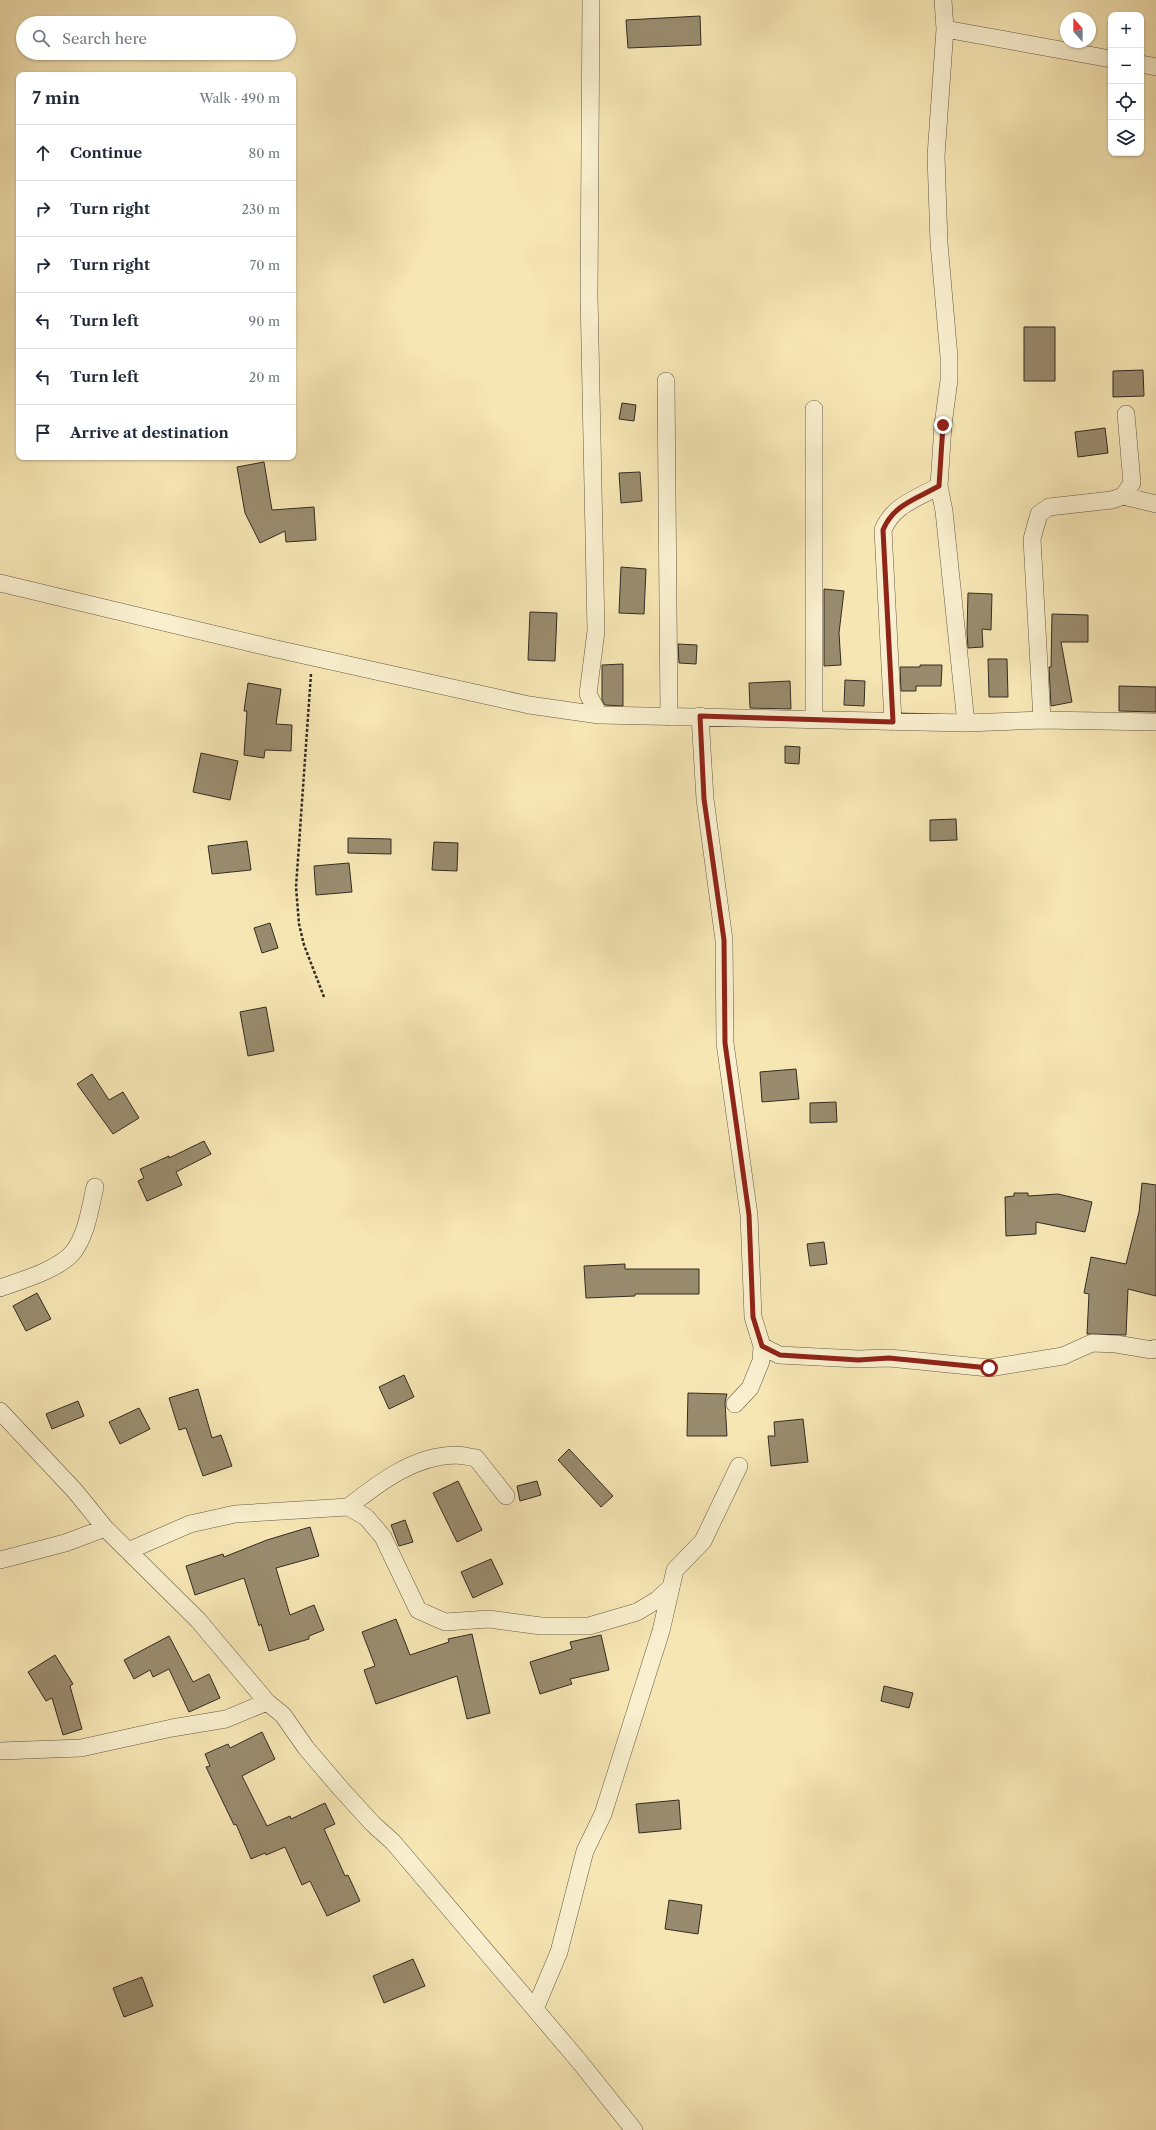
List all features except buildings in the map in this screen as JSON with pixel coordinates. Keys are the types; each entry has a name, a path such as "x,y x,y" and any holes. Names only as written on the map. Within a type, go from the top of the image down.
{"street":[{"path":"591,0 589,295 596,631 588,694 599,715"},
{"path":"943,0 945,29 936,156 936,196 949,380 943,425 939,486 945,518 966,723"},
{"path":"945,29 1108,58"},
{"path":"1144,65 1156,67"},
{"path":"666,381 669,717"},
{"path":"814,409 814,720"},
{"path":"1123,496 1132,483 1126,414"},
{"path":"893,722 883,530 888,518 897,508 939,486"},
{"path":"1042,720 1032,538 1039,514 1049,507 1112,500 1123,496 1156,504"},
{"path":"0,583 312,657 529,705 599,715 669,717 700,716 966,723 1042,720 1156,722"},
{"path":"566,710 588,694"},
{"path":"700,716 704,799 724,940 725,1043 749,1215 753,1317 762,1346 761,1361 750,1388 735,1404"},
{"path":"0,1288 59,1263 74,1252 86,1226 95,1187"},
{"path":"762,1346 780,1355 858,1360 889,1358 989,1368 1063,1356 1092,1343 1116,1344 1152,1350 1156,1348"},
{"path":"0,1411 75,1491 105,1528 198,1620 267,1702 283,1715 306,1748 373,1824 393,1842 579,2061 634,2130"},
{"path":"128,1551 190,1524 235,1514 348,1507 391,1475 425,1461 455,1455 476,1458 506,1496"},
{"path":"535,2009 559,1952 585,1851 603,1814 661,1631 675,1570 703,1541 739,1466"},
{"path":"348,1507 366,1518 383,1536 418,1610 445,1622 489,1619 541,1626 589,1626 637,1612 657,1600 670,1588"},
{"path":"0,1560 65,1543 105,1528"},
{"path":"0,1751 81,1748 226,1718 267,1702"}],"path":[{"path":"312,657 296,887 299,924 304,945 324,997"}],"route":[{"path":"943,425 939,486 897,508 888,518 883,530 893,722 700,716 704,799 724,940 725,1043 749,1215 753,1317 762,1346 780,1355 858,1360 889,1358 989,1368"}]}
